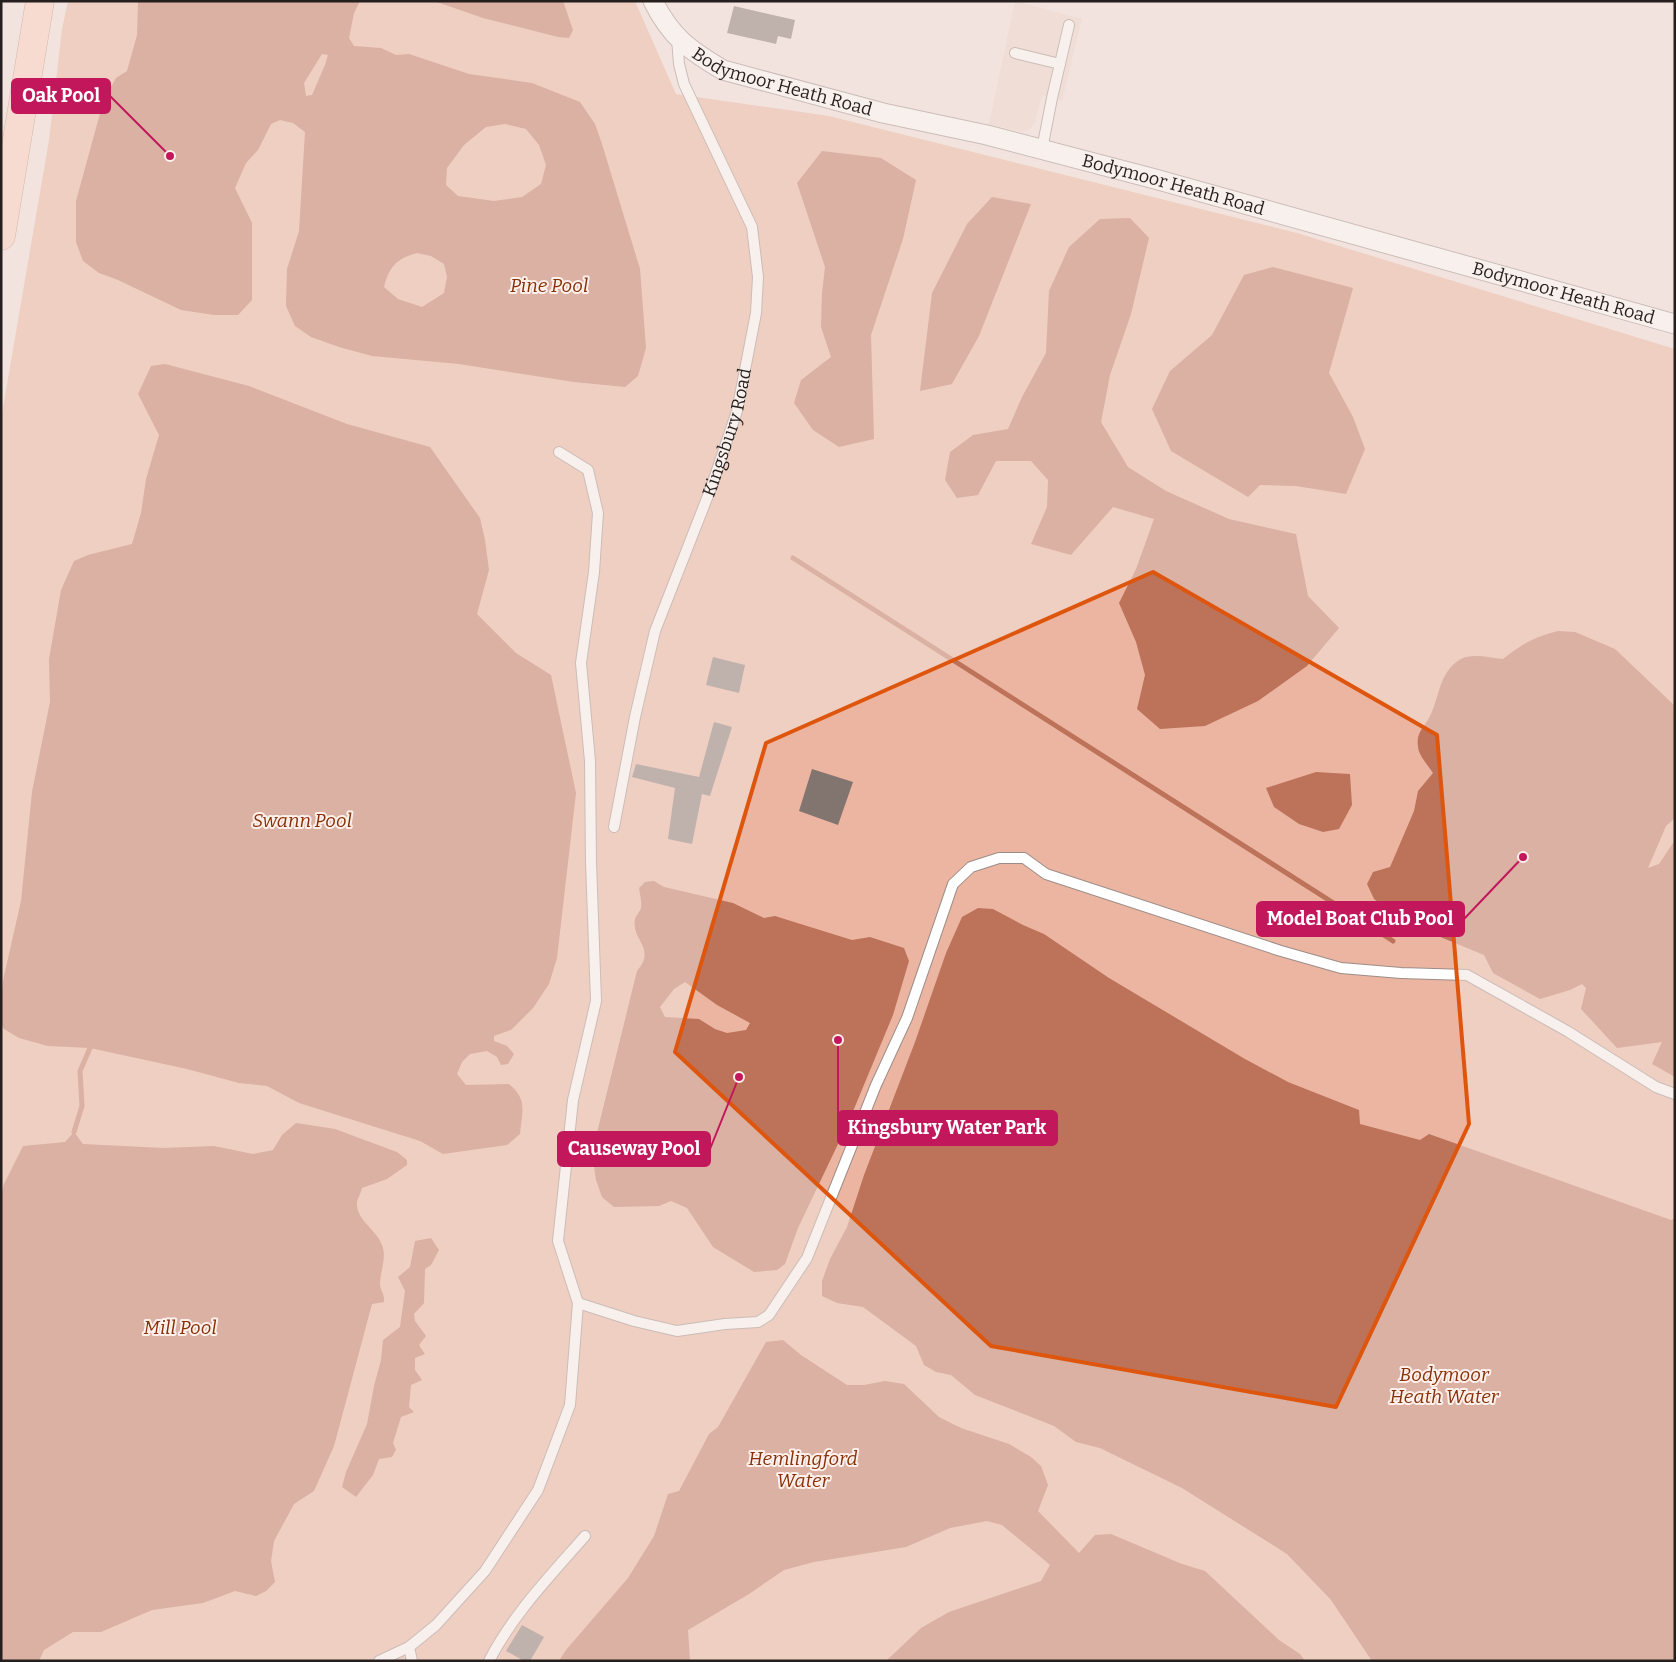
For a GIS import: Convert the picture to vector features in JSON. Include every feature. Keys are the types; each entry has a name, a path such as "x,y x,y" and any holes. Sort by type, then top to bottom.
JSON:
{"main road":[{"path":"1,236 40,1"}],"street":[{"name":"Bodymoor Heath Road","path":"654,1 660,16 677,38 723,70 883,113 987,135 1042,149 1675,324"}],"lane":[{"path":"1042,149 1068,25"},
{"name":"Kingsbury Road","path":"614,827 634,717 655,631 711,488 737,411 756,313 758,277 752,227 684,84 679,64 677,38"},
{"path":"1014,53 1060,64"},
{"path":"379,1661 409,1647 436,1625 485,1571 538,1490 570,1405 578,1303 558,1241 574,1100 596,1002 591,862 590,761 581,663 594,572 598,513 588,470 559,452"},
{"path":"578,1303 634,1321 677,1331 725,1324 758,1322 769,1315 807,1258 876,1085 906,1018 953,884 971,867 999,858 1024,858 1046,874 1281,951 1341,968 1400,973 1467,975 1567,1031 1656,1087 1675,1094"},
{"path":"489,1661 499,1642 540,1588 585,1536"},
{"path":"409,1647 412,1661"}],"highlighted area":[{"path":"1153,572 1437,735 1469,1124 1336,1407 991,1346 675,1052 766,743"}],"shaded area":[{"path":"68,1 635,1 676,94 829,116 1297,233 1675,349 1675,1661 1,1661 1,419 49,140 62,29"},
{"path":"1015,1 1082,19 1062,101 1042,95 1035,123 1030,129 1022,132 989,124"}],"water":[{"name":"Pine Pool","path":"138,1 360,1 354,13 349,38 354,46 381,48 396,55 409,54 469,74 532,83 580,102 595,124 640,269 646,348 638,376 625,387 574,382 459,364 372,356 311,337 295,326 286,306 287,269 299,231 305,132 293,123 280,120 271,124 258,150 246,163 235,188 252,223 252,300 238,315 214,315 181,310 99,273 83,261 76,242 76,201 104,99 116,78 127,71 137,35","holes":["322,54 328,55 325,65 312,95 306,96 304,83","505,124 526,129 539,145 546,165 541,184 522,197 494,201 458,196 446,185 447,168 464,145 486,127","417,253 431,256 444,264 447,277 444,293 422,307 398,299 384,287 388,274 395,264"]},
{"path":"434,1 563,1 573,30 569,38 558,37 483,18"},
{"path":"822,151 881,158 916,180 903,239 871,335 874,439 839,447 813,430 794,403 801,380 831,357 821,327 825,267 797,183"},
{"path":"992,197 1031,204 979,336 952,384 920,391 932,293 967,224"},
{"path":"1130,218 1149,238 1131,314 1110,375 1101,422 1128,467 1166,491 1229,519 1296,534 1308,596 1339,628 1307,666 1258,701 1205,726 1160,729 1137,709 1145,675 1136,642 1119,603 1136,569 1154,519 1113,507 1071,555 1031,544 1047,507 1048,480 1031,461 996,461 978,495 957,498 945,480 950,452 973,435 1008,429 1022,397 1046,353 1049,291 1069,247 1100,219"},
{"path":"1273,267 1353,288 1329,373 1353,417 1365,449 1346,494 1296,486 1260,485 1248,497 1171,451 1152,409 1170,371 1212,335 1244,275"},
{"name":"Swann Pool","path":"165,364 249,386 347,424 430,447 480,518 489,570 477,614 516,653 551,675 576,793 557,958 549,984 533,1008 511,1030 494,1036 494,1041 507,1046 514,1054 508,1064 501,1065 497,1057 487,1051 470,1054 462,1062 457,1074 466,1085 509,1084 519,1095 522,1106 520,1134 507,1145 443,1154 420,1141 299,1103 267,1086 239,1083 187,1069 90,1048 48,1046 19,1038 4,1029 1,1024 1,994 21,901 32,792 50,702 49,659 61,590 74,561 88,555 132,544 141,513 146,479 159,435 138,394 151,366"},
{"path":"1558,631 1575,632 1615,649 1675,706 1675,818 1666,826 1648,868 1659,864 1675,840 1675,1077 1652,1064 1662,1042 1617,1048 1581,1009 1586,988 1582,984 1570,990 1540,999 1493,973 1484,955 1426,931 1387,909 1374,899 1367,884 1373,872 1390,867 1414,811 1418,791 1433,773 1420,753 1418,738 1420,731 1433,710 1440,686 1453,664 1466,657 1476,656 1503,659 1529,642"},
{"path":"1316,772 1350,774 1352,805 1339,829 1323,832 1299,824 1274,807 1266,788"},
{"path":"654,881 664,887 733,903 764,918 775,916 852,940 870,937 904,948 909,961 893,1015 849,1121 798,1228 785,1264 777,1270 754,1272 713,1247 687,1208 671,1201 659,1206 614,1207 602,1197 596,1180 592,1153 637,971 645,956 636,933 635,919 641,906 639,888 645,882","holes":["685,982 717,1005 750,1023 746,1030 727,1033 715,1029 699,1019 665,1017 660,1007 674,989"]},
{"name":"Bodymoor Heath Water","path":"978,908 993,909 1044,934 1109,978 1245,1059 1288,1082 1359,1110 1360,1124 1420,1140 1429,1134 1671,1220 1675,1218 1675,1661 1372,1661 1331,1600 1287,1554 1182,1488 1100,1448 1076,1442 1054,1426 975,1395 951,1375 936,1372 924,1365 916,1346 863,1307 837,1303 822,1296 822,1281 830,1259 847,1227 864,1175 915,1042 946,953 962,917"},
{"name":"Mill Pool","path":"296,1123 335,1129 397,1152 407,1160 407,1165 387,1179 362,1188 357,1203 360,1215 376,1234 382,1245 384,1260 380,1284 384,1302 372,1304 334,1446 314,1491 294,1504 274,1541 271,1561 275,1582 266,1591 256,1596 235,1591 203,1603 152,1610 101,1632 73,1632 44,1650 39,1661 1,1661 1,1195 4,1184 23,1146 65,1142 74,1132 83,1144 163,1148 214,1146 253,1154 273,1150 282,1135"},
{"path":"431,1238 439,1250 431,1265 425,1269 424,1303 414,1314 415,1321 426,1336 419,1345 425,1354 415,1358 415,1370 422,1380 411,1385 409,1407 414,1412 401,1417 393,1443 396,1450 392,1457 379,1459 373,1475 356,1497 342,1487 346,1472 367,1424 381,1360 383,1340 400,1327 405,1291 398,1277 410,1267 415,1241"},
{"name":"Hemlingford Water","path":"783,1340 801,1355 847,1385 864,1385 885,1381 904,1384 939,1417 961,1428 1009,1444 1031,1457 1041,1466 1048,1485 1038,1511 1079,1553 1095,1535 1111,1534 1182,1564 1205,1571 1279,1640 1300,1654 1305,1661 886,1661 921,1628 949,1612 1041,1581 1050,1565 1002,1525 987,1521 950,1528 906,1547 814,1562 784,1570 749,1594 688,1630 690,1661 559,1661 566,1650 628,1578 654,1536 668,1494 679,1491 709,1434 718,1427 766,1342"}],"building":[{"path":"734,6 795,20 791,39 778,36 776,44 727,33"},
{"path":"713,657 745,665 739,693 706,685"},
{"path":"714,722 732,727 710,796 702,794 692,844 668,839 675,788 632,777 636,764 699,777"},
{"path":"812,769 853,782 838,825 799,811"},
{"path":"522,1625 544,1637 530,1661 524,1661 506,1651"}],"waterway":[{"path":"793,558 1393,941"},
{"path":"74,1132 82,1106 80,1071 90,1048"}],"place":[{"name":"Oak Pool","path":"170,156"},
{"name":"Model Boat Club Pool","path":"1523,857"},
{"name":"Kingsbury Water Park","path":"838,1040"},
{"name":"Causeway Pool","path":"739,1077"}]}
